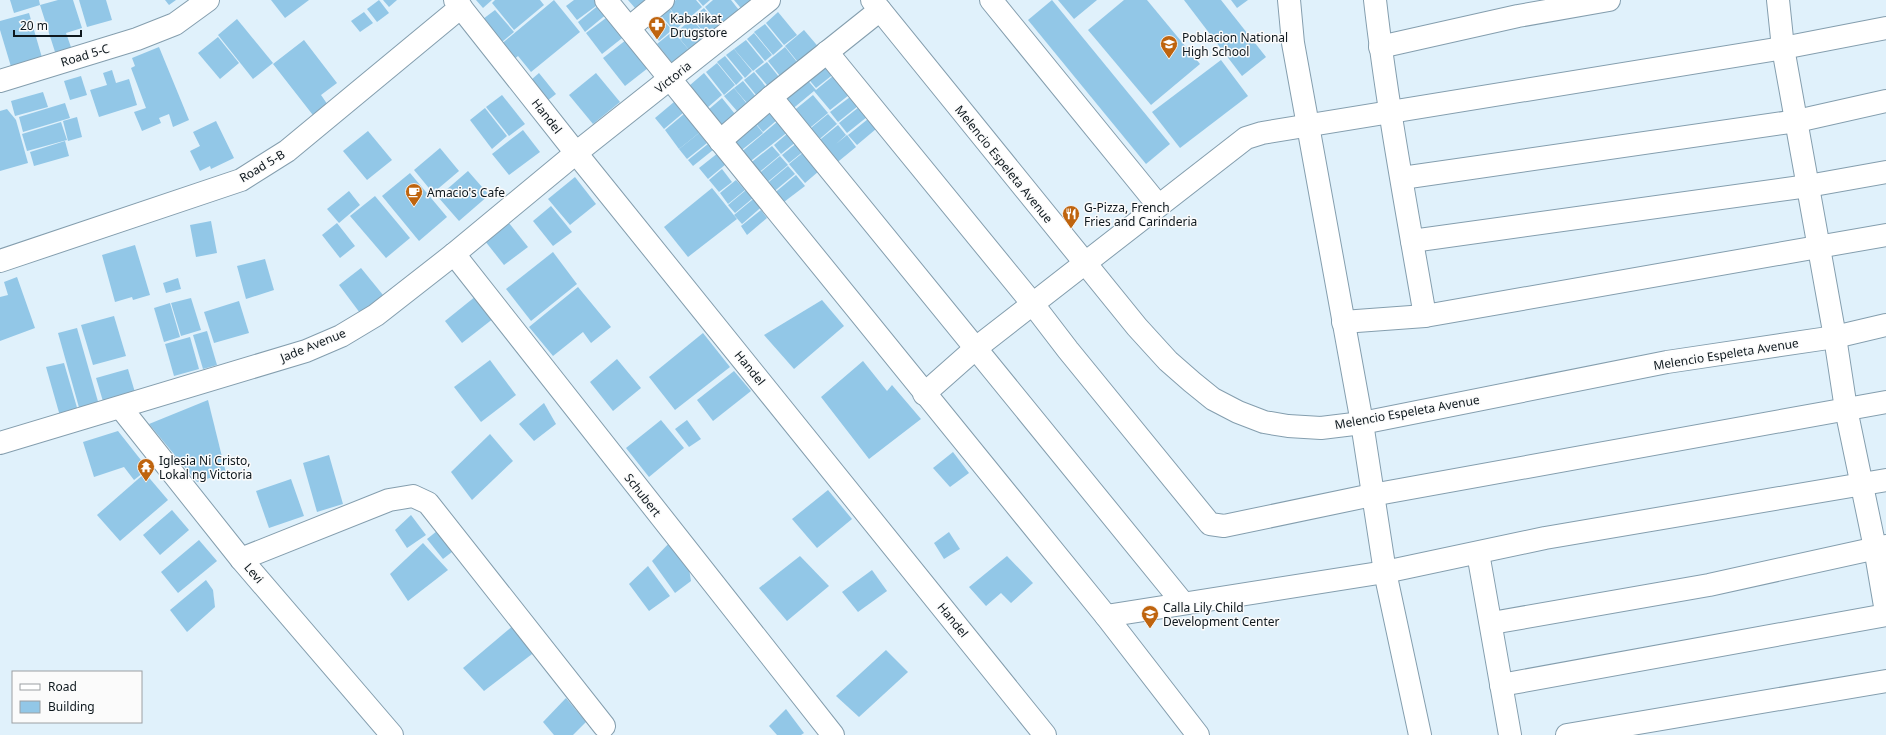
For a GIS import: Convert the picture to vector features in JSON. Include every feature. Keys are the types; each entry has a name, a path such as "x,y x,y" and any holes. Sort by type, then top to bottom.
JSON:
{"street":[{"name":"Road 5-C","path":"0,80 137,39 175,24 208,0"},
{"path":"606,0 924,394 1106,616 1198,735"},
{"path":"629,28 663,0"},
{"name":"Victoria","path":"576,153 769,0"},
{"path":"1289,0 1292,43 1309,126 1362,423 1385,572 1420,735"},
{"path":"1375,0 1389,111 1402,178 1425,316"},
{"path":"1380,47 1518,8 1609,0"},
{"path":"1501,685 1886,613 1880,547 1860,484 1846,409 1820,247 1783,48 1778,0"},
{"name":"Handel","path":"458,3 576,153 1045,735"},
{"name":"Road 5-B","path":"0,261 241,180 287,151 458,3"},
{"path":"999,3 1158,205"},
{"path":"720,141 771,96 827,52 876,5"},
{"name":"Melencio Espeleta Avenue","path":"876,5 1084,263 1168,361 1213,399 1238,412 1264,422 1288,426 1321,428 1362,423 1667,362 1835,337 1886,325"},
{"path":"924,394 976,348 1032,303 1246,138 1262,133 1389,111 1783,48 1886,28"},
{"path":"827,52 1210,524 1224,526 1372,495 1886,402"},
{"path":"771,96 1183,603"},
{"path":"1402,178 1796,121 1886,101"},
{"name":"Jade Avenue","path":"0,443 121,408 306,351 341,336 376,315 454,254 576,153"},
{"path":"1412,241 1808,186 1886,172"},
{"path":"1343,322 1425,316 1886,235"},
{"name":"Schubert","path":"454,254 833,735"},
{"name":"Levi","path":"121,408 241,559 392,735"},
{"path":"1106,616 1385,572 1611,526 1886,480"},
{"path":"241,559 389,500 412,496 428,503 604,726"},
{"path":"1492,623 1710,585 1880,547"},
{"path":"1478,553 1492,623 1510,735"},
{"path":"1567,735 1886,681"}],"building":[{"path":"10,0 39,0 40,5 14,13"},
{"path":"58,0 73,0 82,28 66,33 72,50 56,55 40,5"},
{"path":"79,0 106,0 112,20 87,27"},
{"path":"165,0 176,0 169,5"},
{"path":"271,0 309,0 285,18"},
{"path":"379,0 389,13 377,22 367,9"},
{"path":"383,0 397,0 389,7"},
{"path":"476,0 492,0 483,8"},
{"path":"495,0 540,0 544,5 514,30 492,3"},
{"path":"554,0 580,32 531,72 518,56 512,61 499,46"},
{"path":"574,0 597,0 600,3 577,20 566,6"},
{"path":"628,0 644,0 651,8 642,16"},
{"path":"676,0 696,0 702,7 682,24 668,6"},
{"path":"698,0 710,0 703,6"},
{"path":"713,0 731,0 742,14 724,30 705,7"},
{"path":"734,0 750,0 754,5 745,13"},
{"path":"1052,0 1170,144 1146,164 1028,20"},
{"path":"1058,0 1097,0 1074,19"},
{"path":"1124,0 1147,0 1200,64 1151,105 1088,30"},
{"path":"1184,0 1221,0 1266,57 1242,76"},
{"path":"1231,0 1248,0 1237,8"},
{"path":"600,4 608,13 585,32 578,22"},
{"path":"668,7 682,24 674,31 659,13"},
{"path":"704,8 723,31 711,41 692,18"},
{"path":"495,10 514,32 502,42 483,19"},
{"path":"364,12 373,23 360,32 351,21"},
{"path":"778,12 797,35 784,45 766,23"},
{"path":"29,13 43,61 12,70 0,30 0,21"},
{"path":"658,14 672,30 659,41 645,25"},
{"path":"610,15 626,35 602,54 586,33"},
{"path":"237,19 273,63 253,79 218,35"},
{"path":"692,19 711,42 694,56 675,33"},
{"path":"765,24 783,46 773,55 754,32"},
{"path":"804,30 821,50 801,66 785,46"},
{"path":"673,31 694,56 678,70 657,44"},
{"path":"754,33 772,55 765,61 747,39"},
{"path":"218,37 239,63 220,79 198,53"},
{"path":"304,40 337,83 321,95 330,108 316,119 273,64"},
{"path":"626,40 648,68 625,86 603,58"},
{"path":"746,40 764,62 753,71 734,49"},
{"path":"159,47 189,120 173,127 169,114 159,118 161,123 142,131 134,112 146,108 131,68 135,66 132,58"},
{"path":"785,47 801,67 784,81 768,61"},
{"path":"734,49 752,71 745,78 726,55"},
{"path":"725,56 743,78 736,85 717,62"},
{"path":"825,60 835,73 816,88 806,76"},
{"path":"1221,60 1248,96 1180,148 1152,112"},
{"path":"767,62 783,82 772,91 755,71"},
{"path":"717,63 735,85 724,95 706,72"},
{"path":"112,70 116,83 129,79 137,105 99,117 90,90 107,85 103,73"},
{"path":"754,72 771,93 761,101 744,80"},
{"path":"539,73 556,94 547,101 531,80"},
{"path":"596,73 620,102 593,124 569,95"},
{"path":"704,73 722,95 707,108 689,86"},
{"path":"81,76 87,95 70,100 64,81"},
{"path":"833,76 849,95 830,110 814,91 790,111 779,98 805,77 816,90"},
{"path":"743,81 761,103 753,110 734,88"},
{"path":"734,88 752,110 743,118 724,96"},
{"path":"43,92 48,107 15,116 11,101"},
{"path":"502,95 525,124 509,136 486,107"},
{"path":"813,95 828,113 806,131 791,113"},
{"path":"850,97 858,106 838,122 830,112"},
{"path":"722,98 739,119 725,131 708,110"},
{"path":"674,102 683,113 664,129 655,118"},
{"path":"775,102 784,114 763,132 753,120"},
{"path":"65,103 70,118 23,132 19,117"},
{"path":"859,107 867,117 847,133 839,123"},
{"path":"485,108 507,136 492,149 470,120"},
{"path":"7,109 16,120 28,163 0,171 0,111"},
{"path":"684,114 699,133 679,149 665,130"},
{"path":"828,114 837,124 815,143 806,132"},
{"path":"785,115 794,127 747,164 739,154"},
{"path":"77,117 82,137 68,141 63,121"},
{"path":"751,118 763,133 738,153 726,138"},
{"path":"868,119 876,129 857,145 848,135"},
{"path":"216,121 234,158 211,169 210,166 200,171 190,151 200,146 193,132"},
{"path":"61,122 67,140 27,151 22,134"},
{"path":"838,125 846,135 836,144 847,135 856,147 834,165 816,143"},
{"path":"795,127 802,137 781,154 774,145"},
{"path":"523,130 540,152 509,175 492,154"},
{"path":"368,131 392,160 367,180 343,151"},
{"path":"699,133 707,143 687,159 679,149"},
{"path":"803,138 810,146 789,163 782,155"},
{"path":"65,141 69,156 34,166 30,152"},
{"path":"708,144 713,150 693,166 688,160"},
{"path":"772,146 780,155 756,175 748,165"},
{"path":"811,146 818,156 808,164 819,156 826,165 805,183 789,164"},
{"path":"440,148 459,171 433,193 414,170"},
{"path":"723,149 732,159 708,179 699,168"},
{"path":"780,156 788,165 764,185 756,176"},
{"path":"788,166 795,174 771,194 764,186"},
{"path":"722,169 732,182 719,192 709,180"},
{"path":"468,171 489,195 459,221 438,197"},
{"name":"Amacio's Cafe","path":"410,173 447,217 419,241 382,196"},
{"path":"796,175 805,186 780,205 772,195"},
{"path":"575,177 596,204 570,225 548,199"},
{"path":"736,180 745,190 728,204 720,193"},
{"path":"712,188 737,219 688,257 664,227"},
{"path":"746,190 753,198 735,213 728,205"},
{"path":"349,191 360,205 339,223 327,209"},
{"path":"758,195 765,204 742,224 734,215"},
{"path":"375,196 410,238 386,258 350,216"},
{"path":"551,206 572,232 553,246 533,221"},
{"path":"761,210 767,218 747,235 741,226"},
{"path":"211,221 217,253 196,257 190,225"},
{"path":"337,223 355,246 340,258 322,235"},
{"path":"509,223 528,247 504,265 485,241"},
{"path":"135,245 150,295 133,300 132,297 115,302 102,255"},
{"path":"553,252 577,284 531,321 506,289"},
{"path":"265,259 274,290 246,299 237,266"},
{"path":"361,268 383,295 360,313 339,285"},
{"path":"17,277 35,328 0,341 0,297 8,295 4,282"},
{"path":"178,278 181,289 166,293 163,283"},
{"path":"578,287 611,327 591,343 583,332 553,356 529,327"},
{"path":"476,296 494,318 462,343 445,321"},
{"path":"191,298 201,330 181,336 171,303"},
{"path":"822,300 844,326 794,369 764,335"},
{"path":"239,301 249,333 214,343 204,312"},
{"path":"170,303 180,337 164,342 154,308"},
{"path":"114,316 126,356 93,365 81,325"},
{"path":"77,328 99,405 80,411 58,333"},
{"path":"207,331 217,365 203,369 193,335"},
{"path":"703,333 730,367 675,410 649,377"},
{"path":"190,337 199,369 174,376 165,344"},
{"path":"617,359 641,388 613,411 590,382"},
{"path":"490,360 516,395 481,422 454,387"},
{"path":"863,361 887,391 892,385 921,419 869,459 821,397"},
{"path":"64,363 78,411 60,416 46,367"},
{"path":"128,369 137,399 105,408 96,378"},
{"path":"734,371 751,391 713,421 697,400"},
{"path":"208,400 226,473 197,482 149,424"},
{"path":"544,403 556,424 534,441 519,424"},
{"path":"661,420 684,448 649,477 626,448"},
{"path":"687,420 701,439 689,447 675,429"},
{"path":"118,431 148,469 134,480 124,467 94,477 83,442"},
{"path":"490,434 513,461 472,500 451,472"},
{"path":"953,452 969,473 950,487 933,468"},
{"path":"329,455 343,504 317,512 303,463"},
{"path":"145,473 168,500 120,541 97,515"},
{"path":"291,479 304,516 269,528 256,491"},
{"path":"828,490 852,519 817,548 792,519"},
{"path":"172,510 189,530 160,555 143,535"},
{"path":"411,515 426,535 407,548 395,530"},
{"path":"442,527 457,548 443,559 427,539"},
{"path":"949,532 960,549 944,559 934,543"},
{"path":"199,540 217,561 178,593 161,572"},
{"path":"672,540 687,556 691,581 675,593 652,561"},
{"path":"423,543 448,570 408,601 390,574"},
{"path":"800,556 829,586 787,621 759,588"},
{"path":"1007,556 1033,583 1011,603 1001,593 986,606 969,587"},
{"path":"648,566 670,596 649,611 629,584"},
{"path":"872,570 887,591 858,612 842,592"},
{"path":"206,580 213,590 215,607 187,632 170,610"},
{"path":"515,624 536,651 484,691 463,668"},
{"path":"886,650 908,672 859,717 836,696"},
{"path":"566,698 586,722 573,735 554,735 543,722"},
{"path":"786,709 804,733 801,735 777,735 769,726"}],"place":[{"name":"Kabalikat Drugstore","path":"657,40"},
{"name":"Poblacion National High School","path":"1169,59"},
{"name":"Amacio's Cafe","path":"414,207"},
{"name":"G-Pizza, French Fries and Carinderia","path":"1071,229"},
{"name":"Iglesia Ni Cristo, Lokal ng Victoria","path":"146,482"},
{"name":"Calla Lily Child Development Center","path":"1150,629"}]}
